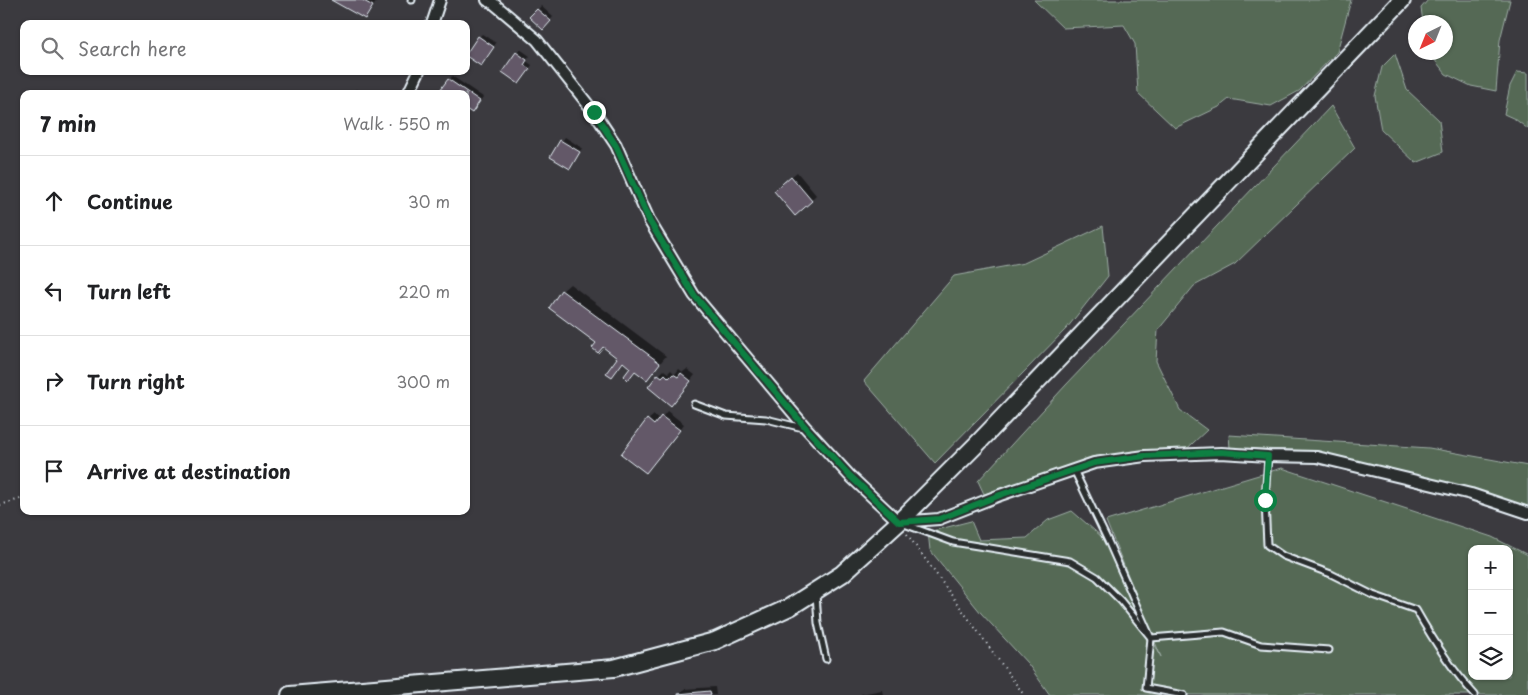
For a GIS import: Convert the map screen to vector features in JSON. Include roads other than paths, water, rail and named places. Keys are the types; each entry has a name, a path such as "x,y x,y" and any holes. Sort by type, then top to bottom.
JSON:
{"main road":[{"path":"290,695 614,668 715,641 790,607 842,574 899,522 985,436 1402,0"}],"street":[{"path":"433,20 440,0"},
{"path":"487,0 537,40 594,112 616,146 650,222 694,295 806,428 849,475 899,522 939,519 1000,495 1094,463 1145,456 1221,452 1268,456 1317,457 1471,494 1528,513"},
{"path":"410,90 417,75"}],"lane":[{"path":"694,404 726,416 766,419 806,428"},
{"path":"1268,456 1265,500 1267,545 1283,556 1331,574 1373,595 1416,610 1461,680 1475,695"},
{"path":"1074,470 1152,638 1146,688 1184,695"},
{"path":"899,522 953,542 1070,561 1097,577 1121,601 1152,638"},
{"path":"815,591 818,624 826,659"},
{"path":"1152,638 1224,632 1261,645 1329,650"}]}
